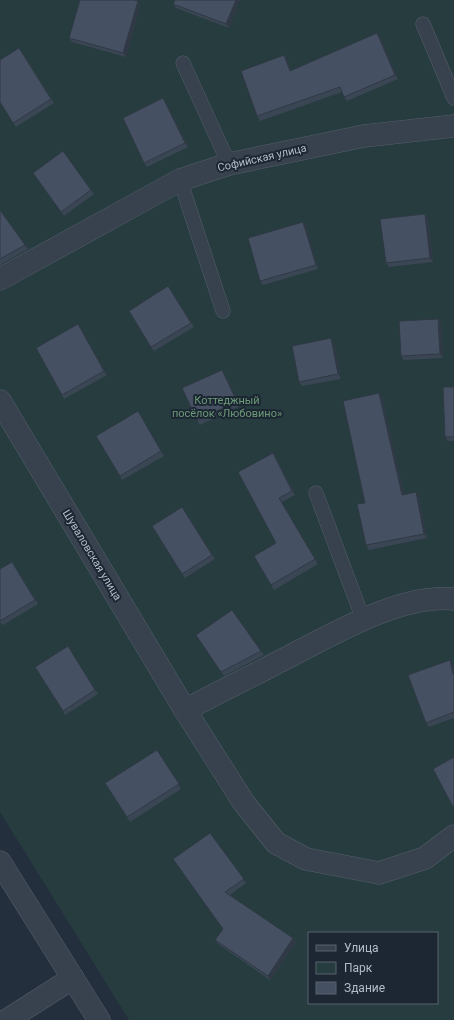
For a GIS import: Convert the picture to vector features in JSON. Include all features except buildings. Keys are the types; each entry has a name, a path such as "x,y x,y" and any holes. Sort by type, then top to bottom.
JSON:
{"street":[{"name":"Софийская улица","path":"0,279 180,180 229,164 364,136 454,126"},
{"name":"Шуваловская улица","path":"0,401 185,710 244,803 276,843 306,859 379,872 424,858 454,836"},
{"path":"185,710 363,619 405,604 442,598 454,599"},
{"path":"0,862 99,1020"},
{"path":"7,1020 73,978"}],"lane":[{"path":"423,24 454,98"},
{"path":"183,63 229,164"},
{"path":"180,180 223,311"},
{"path":"316,493 363,619"}],"green space":[{"name":"Коттеджный посёлок «Любовино»","path":"0,0 454,0 454,1020 129,1020 0,812"}]}
